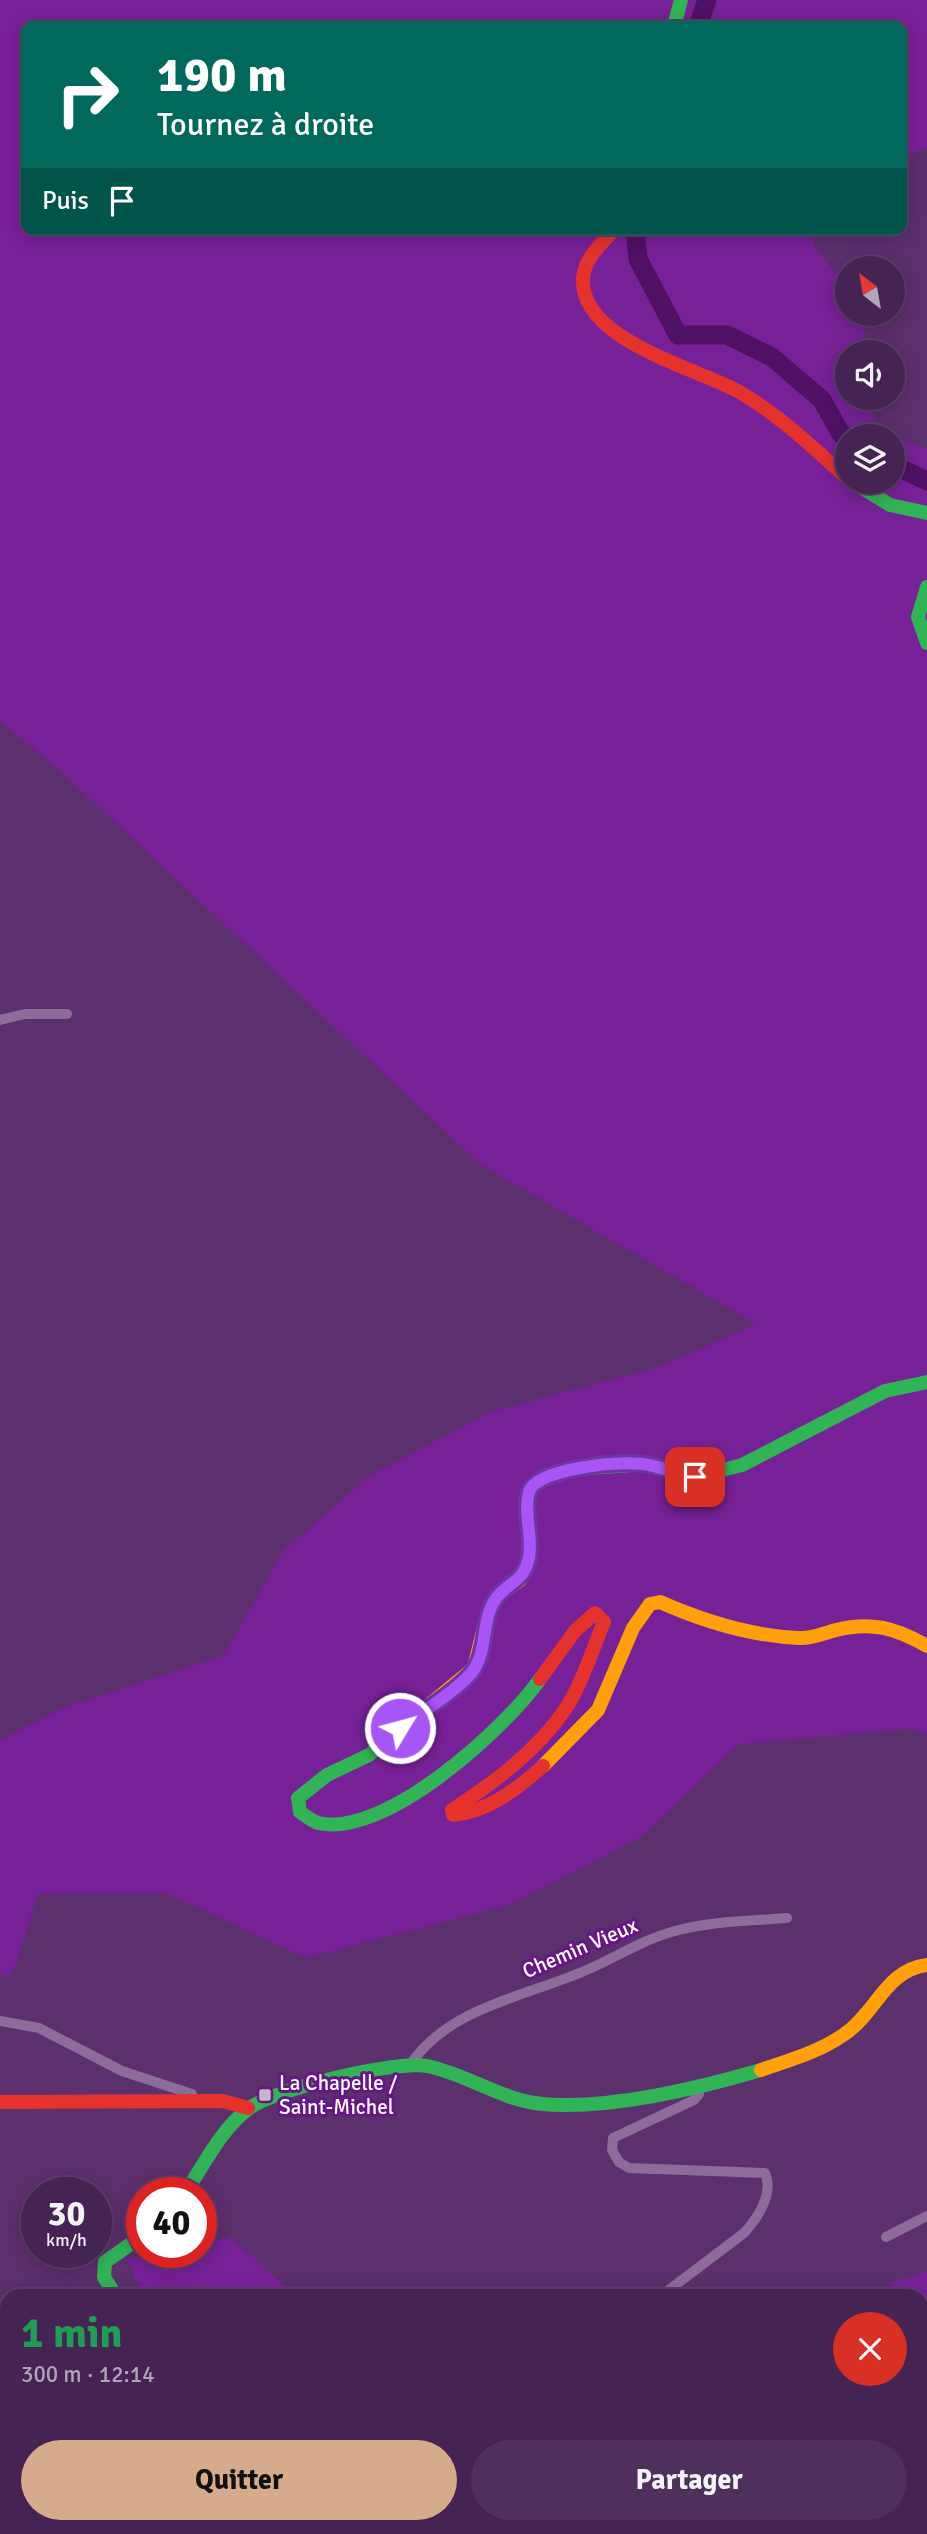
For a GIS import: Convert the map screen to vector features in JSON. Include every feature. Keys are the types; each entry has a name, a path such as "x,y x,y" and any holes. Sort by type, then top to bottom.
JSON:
{"street":[{"path":"675,21 681,0"},
{"path":"610,235 587,263 584,277 590,306 605,324 625,340 741,393 791,427 835,467"},
{"path":"872,494 890,505 927,513"},
{"path":"927,587 918,617 927,643"},
{"path":"0,1020 25,1014 66,1014"},
{"path":"927,1382 886,1391 742,1465 717,1473 679,1475 646,1464 575,1469 544,1476 529,1493 529,1556 520,1580 498,1596 487,1615 474,1668 369,1755 327,1775 298,1798 300,1812 319,1823 356,1821 393,1808 479,1745 527,1696 581,1623 596,1613 604,1622 602,1629 565,1710 523,1756 492,1783 458,1803 452,1810 453,1815 463,1817 487,1806 548,1764 598,1710 643,1610 650,1604 660,1602 682,1613 802,1638 857,1623 880,1624 900,1630 927,1646"},
{"name":"Chemin Vieux","path":"410,2065 416,2055 468,2015 583,1972 643,1941 677,1930 723,1922 787,1918"},
{"path":"198,2177 248,2108 263,2100 328,2082 410,2065 441,2069 500,2094 546,2104 620,2098 700,2086 787,2059 842,2037 866,2017 900,1969 927,1965"},
{"path":"0,2021 39,2028 122,2071 192,2094 194,2101"},
{"path":"670,2289 744,2234 754,2222 766,2196 769,2182 765,2173 640,2171 619,2162 612,2150 613,2137 694,2100 699,2094 700,2086"},
{"path":"0,2102 194,2101 238,2103 248,2108"},
{"path":"886,2237 927,2216"},
{"path":"112,2289 104,2277 105,2262 126,2247"}],"shaded area":[{"path":"0,0 927,0 927,148 907,155 907,21 21,21 21,235 811,235 815,248 835,273 835,326 863,326 866,335 862,340 835,340 835,410 871,410 876,424 835,424 835,494 905,494 905,440 927,449 927,1734 909,1729 739,1744 641,1837 509,1905 306,1958 168,1894 38,1894 12,1975 0,1975 0,1740 62,1708 223,1656 283,1551 370,1475 493,1411 659,1367 756,1324 481,1165 57,768 0,721"},
{"path":"231,2237 287,2289 139,2289 131,2268 217,2268 217,2240"},
{"path":"927,2272 927,2289 887,2289 892,2282"}],"waterway":[{"path":"700,21 707,0"},
{"path":"636,235 638,259 678,335 727,335 772,357 822,400 835,424"},
{"path":"905,470 927,481"}],"traffic: fast":[{"path":"675,21 681,0"},
{"path":"872,494 890,505 927,513"},
{"path":"927,587 918,617 927,643"},
{"path":"529,1506 529,1493 544,1476 575,1469 646,1464 695,1477 742,1465 885,1391 927,1382"},
{"path":"388,1739 369,1755 327,1775 298,1798 300,1812 318,1823 345,1823 376,1814 408,1798 472,1751 500,1725 540,1679"},
{"path":"195,2177 229,2127 248,2109 262,2101 308,2085 390,2067 427,2066 512,2098 542,2104 568,2105 653,2096 761,2070"},
{"path":"112,2289 104,2277 105,2262 126,2247"}],"traffic: slow":[{"path":"388,1739 474,1668 487,1615 498,1596 520,1580 529,1556 529,1506"},
{"path":"543,1766 598,1710 633,1628 650,1604 660,1602 711,1621 782,1637 813,1637 849,1627 872,1626 894,1631 927,1646"},
{"path":"761,2070 837,2039 857,2024 901,1975 913,1968 927,1965"}],"traffic: jam":[{"path":"609,235 592,254 584,272 585,295 597,316 617,333 643,349 743,394 771,413 835,467"},
{"path":"540,1679 575,1631 595,1613 604,1622 581,1679 564,1711 527,1753 498,1778 452,1810 453,1815 490,1804 512,1791 543,1766"},
{"path":"0,2102 223,2101 248,2108"}],"place":[{"name":"La Chapelle / Saint-Michel","path":"265,2095"}],"route":[{"path":"400,1728 444,1696 474,1668 487,1615 498,1596 520,1580 529,1556 529,1493 534,1483 544,1476 575,1469 646,1464 679,1475 695,1477"}]}
